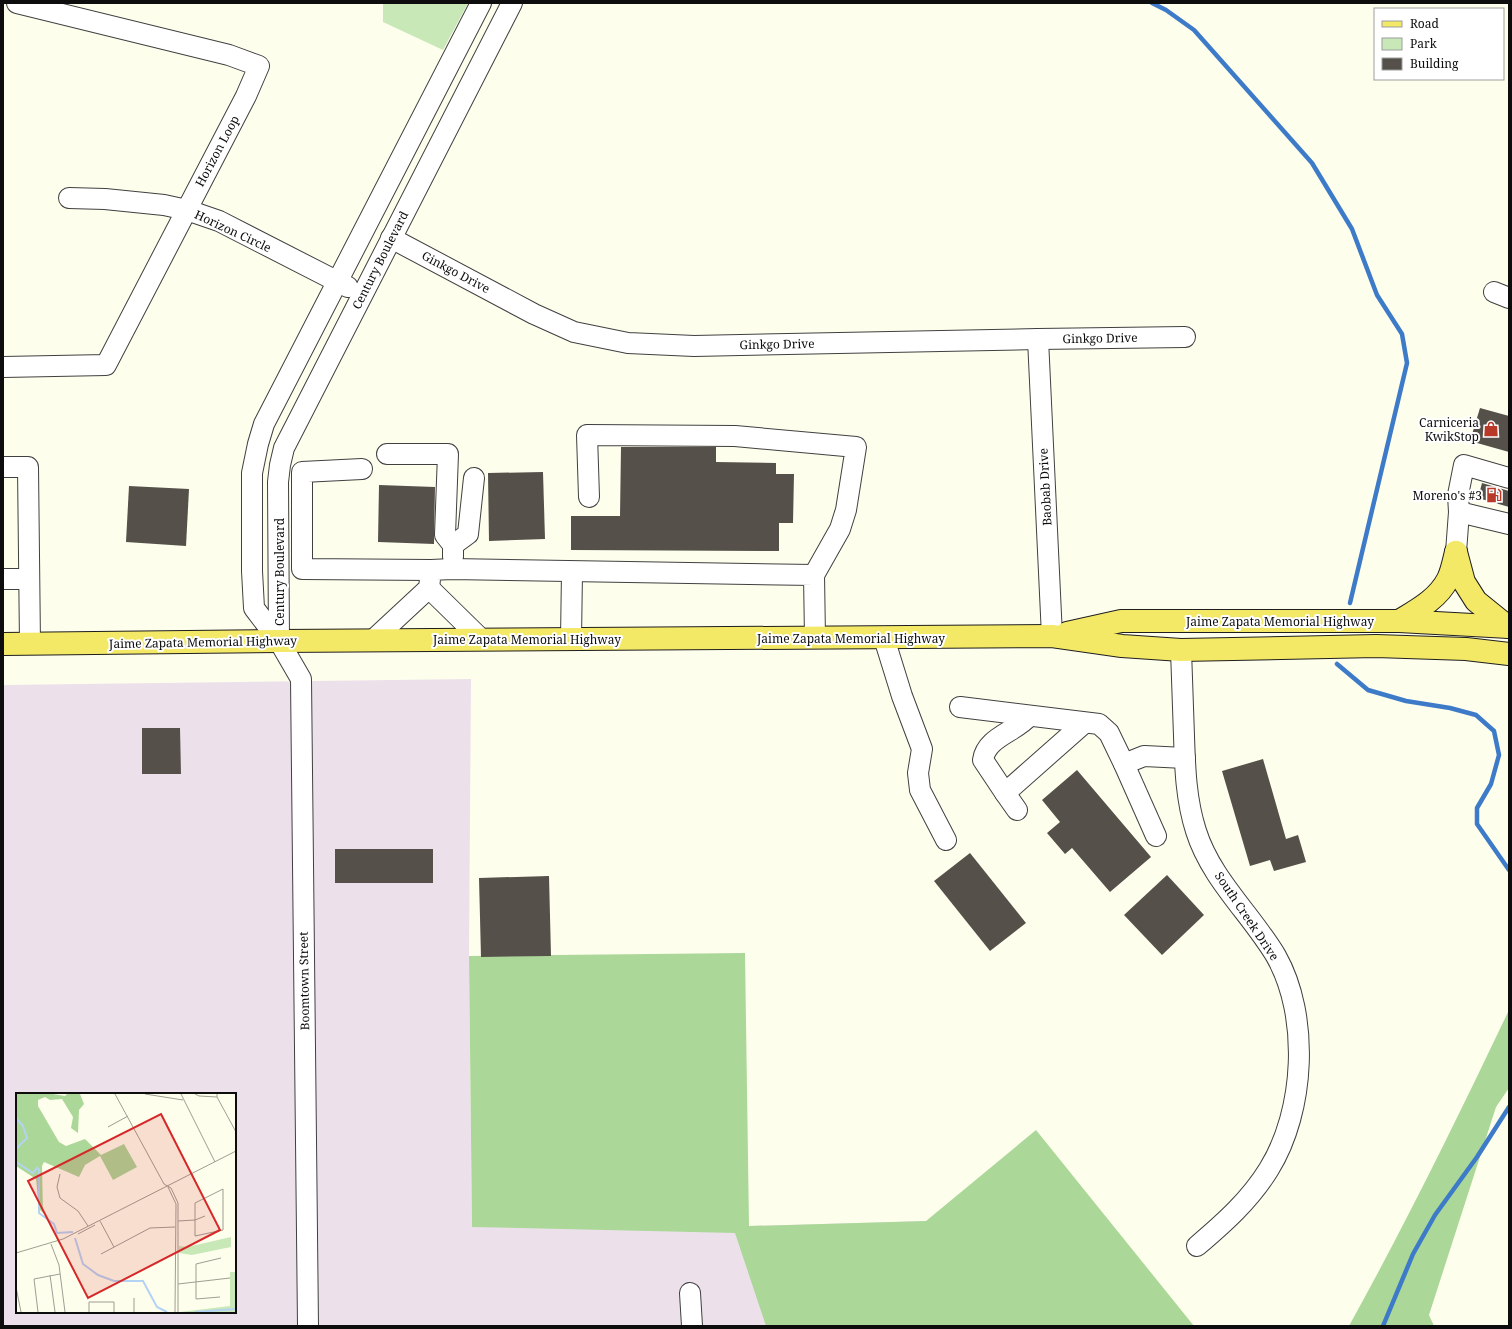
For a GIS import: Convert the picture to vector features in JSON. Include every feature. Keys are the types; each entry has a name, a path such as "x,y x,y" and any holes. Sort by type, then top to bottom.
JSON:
{"main road":[{"path":"1399,621 1427,604 1440,591 1449,578 1456,552"},
{"path":"1456,552 1464,582 1476,601 1509,627"},
{"name":"Jaime Zapata Memorial Highway","path":"1052,636 1121,621 1399,621 1509,627"},
{"path":"1181,650 1188,641 1206,633 1287,629 1309,621"},
{"name":"Jaime Zapata Memorial Highway","path":"3,644 1052,636 1122,646 1181,650 1376,646 1466,649 1509,654"}],"street":[{"name":"Horizon Loop","path":"3,367 106,365 246,96 259,66 229,54 17,3"},
{"name":"Century Boulevard","path":"279,641 254,608 252,571 252,473 264,424 481,3"},
{"name":"Century Boulevard","path":"279,641 278,482 279,471 286,443 512,3"},
{"name":"Horizon Circle","path":"69,198 105,199 164,205 187,210 219,221 363,294"},
{"name":"Ginkgo Drive","path":"391,238 534,314 574,332 628,344 694,346 1185,337"},
{"name":"Baobab Drive","path":"1038,339 1052,636"},
{"path":"589,498 587,435 734,436 856,447 846,510 840,529 814,575 815,638"},
{"path":"387,454 448,454 445,535 454,545 452,569"},
{"path":"1456,552 1459,512 1458,495 1464,465 1509,478"},
{"path":"3,467 28,467 30,644"},
{"path":"279,471 302,472 362,469"},
{"path":"302,472 302,569 430,579 482,640"},
{"path":"454,545 468,534 474,478"},
{"path":"1459,512 1509,524"},
{"path":"373,640 430,579 452,569 814,575"},
{"path":"571,639 572,572"},
{"path":"3,579 29,579"},
{"path":"884,638 902,696 922,749 918,773 920,790 946,840"},
{"name":"Boomtown Street","path":"279,641 301,679 308,1326"},
{"name":"South Creek Drive","path":"1181,650 1188,801 1196,832 1207,857 1230,893 1264,936 1277,958 1285,975 1299,1032 1299,1060 1294,1099 1290,1121 1282,1145 1270,1168 1253,1192 1224,1223 1197,1246"},
{"path":"960,706 1099,724 1109,733 1156,836"},
{"path":"1017,810 983,760 988,746 1030,716"},
{"path":"1005,793 1083,723"},
{"path":"1124,764 1144,756 1185,758"},
{"path":"690,1293 692,1326"}],"shaded area":[{"path":"471,679 469,956 472,1227 749,1226 926,1221 893,1326 3,1326 3,685"}],"green space":[{"path":"383,3 468,3 443,50 383,22"},
{"path":"745,953 749,1226 926,1221 1036,1130 1194,1326 766,1326 735,1233 472,1227 469,956"},
{"path":"1509,1010 1509,1088 1496,1107 1429,1315 1434,1326 1349,1326 1431,1170"}],"building":[{"name":"Carniceria KwikStop","path":"1480,408 1509,416 1509,452 1470,441"},
{"path":"621,447 716,447 716,462 776,463 776,474 794,474 793,523 779,523 779,551 571,550 571,516 620,516"},
{"path":"543,472 545,539 489,541 488,473"},
{"name":"Moreno's #3","path":"1482,483 1509,491 1509,507 1478,498"},
{"path":"379,485 435,487 434,544 378,542"},
{"path":"129,486 189,489 186,546 126,542"},
{"path":"142,728 180,728 181,774 142,774"},
{"path":"1263,759 1286,839 1298,835 1306,862 1274,871 1270,860 1250,866 1222,771"},
{"path":"1077,770 1151,857 1110,892 1072,848 1065,854 1047,833 1060,822 1042,800"},
{"path":"335,849 433,849 433,883 335,883"},
{"path":"970,853 1026,923 990,951 934,881"},
{"path":"1167,875 1204,915 1162,955 1124,915"},
{"path":"549,876 551,956 481,957 479,878"}],"waterway":[{"path":"1152,3 1166,10 1194,30 1312,163 1352,229 1377,295 1402,334 1407,363 1350,603"},
{"path":"1337,664 1368,690 1406,701 1450,708 1476,715 1494,731 1499,755 1491,784 1477,808 1477,824 1509,870"},
{"path":"1383,1326 1413,1254 1435,1215 1477,1157 1509,1107"}],"place":[{"name":"Carniceria KwikStop","path":"1491,429"},
{"name":"Moreno's #3","path":"1494,495"}]}
